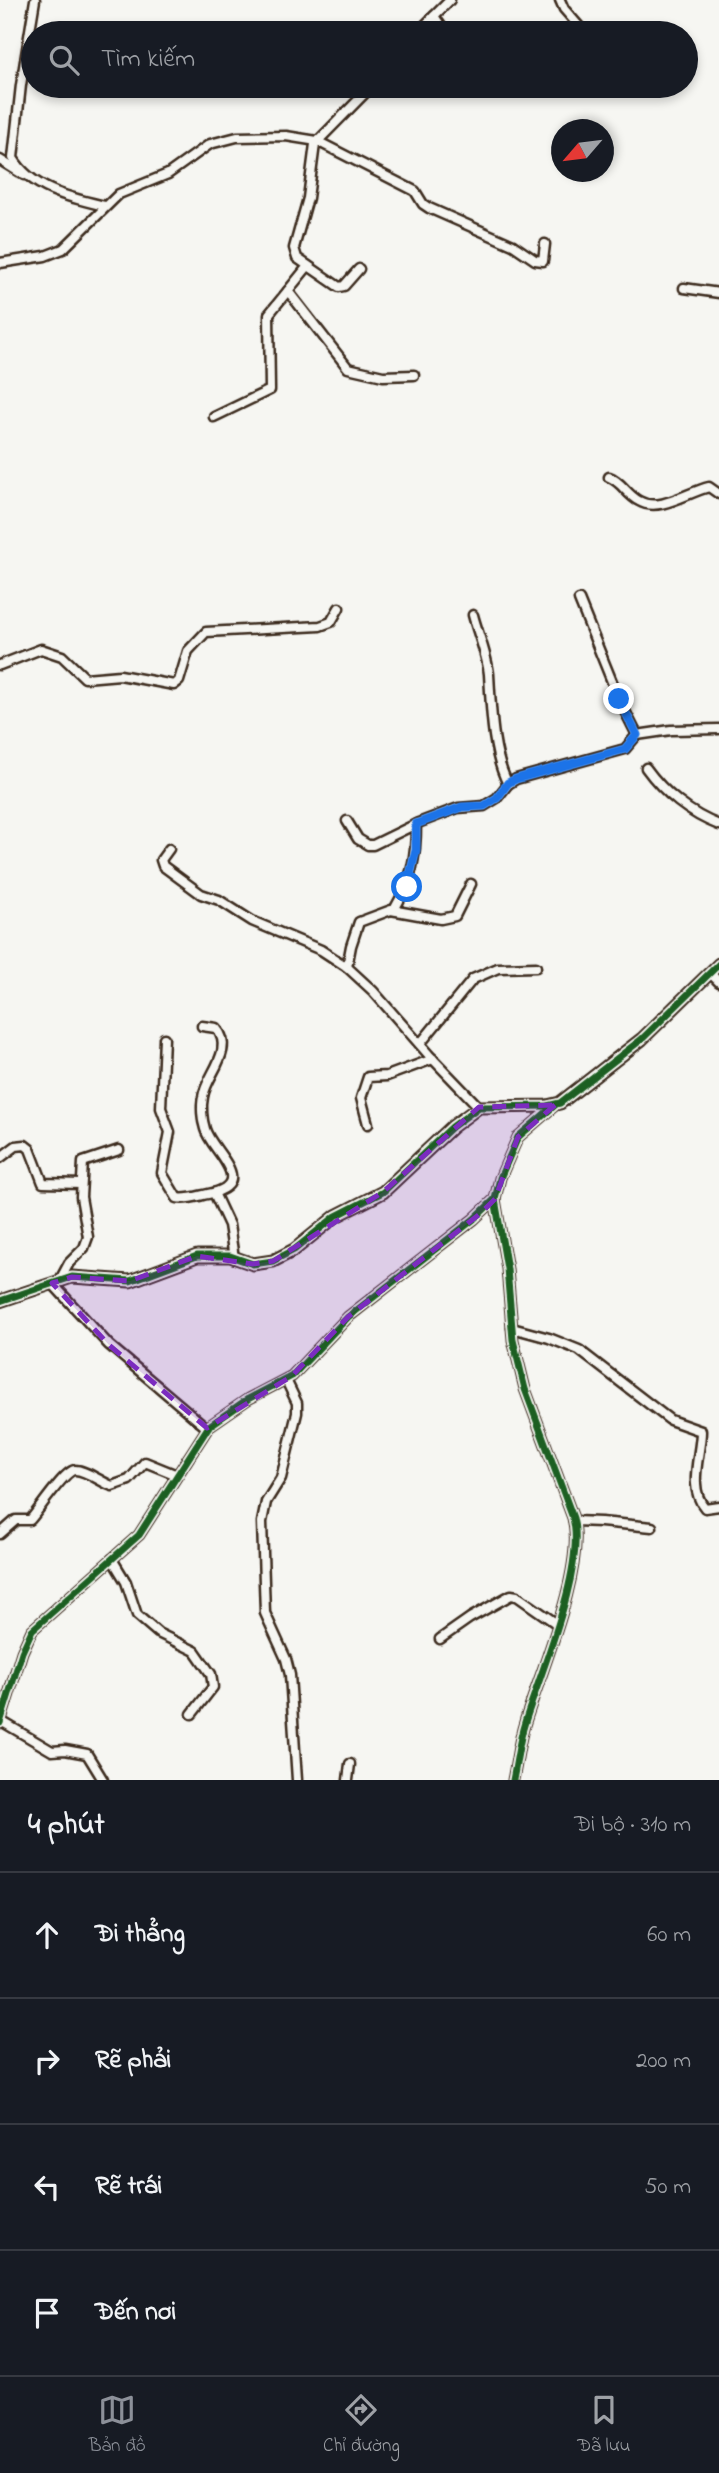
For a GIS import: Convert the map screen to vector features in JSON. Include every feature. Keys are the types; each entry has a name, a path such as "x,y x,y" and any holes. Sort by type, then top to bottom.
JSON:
{"street":[{"path":"32,21 35,0"},
{"path":"429,21 450,0"},
{"path":"560,0 574,21"},
{"path":"434,16 438,21"},
{"path":"21,98 13,154 15,162 26,176"},
{"path":"359,269 341,288 298,258 294,248 308,198 317,141 360,98"},
{"path":"0,263 45,256 63,249 105,206 124,191 168,174 199,151 222,140 265,135 317,141 415,191 429,208 513,245 541,262 544,259 545,244"},
{"path":"0,160 61,194 105,206"},
{"path":"214,417 270,390 269,314 308,266"},
{"path":"684,288 719,293"},
{"path":"288,291 348,368 383,376 414,375"},
{"path":"609,477 618,481 629,495 646,505 658,504 709,487 719,494"},
{"path":"579,600 619,699 637,735"},
{"path":"0,666 41,649 62,656 85,678 125,675 174,685 179,681 188,651 206,632 272,631 320,626 331,622 339,608"},
{"path":"473,615 488,670 488,691 502,772 508,783"},
{"path":"347,821 358,839 368,845 377,844 416,824 462,807 484,806 500,795 508,783 516,779 620,750 628,746 637,735 671,730 719,729"},
{"path":"646,768 658,785 669,794 703,818 719,825"},
{"path":"394,909 412,875 416,824"},
{"path":"169,849 162,860 163,866 201,894 219,900 252,921 321,950 347,967 373,991 479,1107"},
{"path":"347,967 359,922 382,911 394,909 441,919 455,916 471,884"},
{"path":"513,1780 524,1725 568,1589 575,1559 574,1521 524,1390 512,1328 507,1269 495,1199 500,1178 518,1137 555,1105 577,1091 642,1039 719,964"},
{"path":"420,1044 473,979 498,968 536,967"},
{"path":"711,974 719,982"},
{"path":"164,1038 161,1108 170,1132 162,1173 177,1198 214,1193 224,1189 229,1183 231,1173 223,1155 205,1130 202,1103 207,1083 219,1064 222,1039 216,1028 202,1026"},
{"path":"368,1125 361,1098 368,1077 387,1076 433,1059"},
{"path":"0,1301 72,1277 130,1281 188,1258 213,1255 253,1264 273,1261 331,1220 390,1186 438,1139 479,1107 555,1105"},
{"path":"0,1158 16,1146 25,1144 30,1149 43,1183 81,1184"},
{"path":"56,1281 87,1242 88,1232 81,1197 83,1163 119,1150"},
{"path":"214,1193 229,1225 234,1258"},
{"path":"103,1780 88,1754 52,1751 0,1722 22,1652 32,1630 142,1530 207,1428 220,1416 286,1380 348,1317 474,1219 495,1199"},
{"path":"56,1281 109,1345 207,1428"},
{"path":"512,1328 579,1350 670,1420 701,1432 696,1465 700,1502 705,1508 719,1506"},
{"path":"286,1380 297,1403 297,1413 281,1478 266,1502 262,1536 265,1613 286,1659 290,1675 297,1780"},
{"path":"0,1534 16,1520 30,1520 62,1478 72,1471 79,1471 112,1486 128,1480 145,1462 177,1475"},
{"path":"574,1521 652,1527"},
{"path":"112,1559 126,1582 137,1615 158,1633 193,1650 211,1674 213,1687 192,1714"},
{"path":"440,1639 470,1618 512,1595 557,1624"},
{"path":"348,1780 350,1764"}],"highlighted area":[{"path":"555,1105 518,1137 495,1199 481,1213 348,1317 292,1376 207,1428 109,1345 52,1283 72,1277 130,1281 197,1256 253,1264 273,1261 383,1192 479,1107"}],"cycle path":[{"path":"0,1301 72,1277 130,1281 197,1256 230,1256 253,1264 273,1261 294,1250 336,1216 383,1192 452,1127 479,1107 547,1106 560,1103 642,1039 719,964"},
{"path":"513,1780 523,1729 568,1591 575,1539 573,1518 525,1389 513,1340 507,1269 495,1199 500,1178 518,1137 555,1105"},
{"path":"0,1723 22,1652 32,1630 139,1535 209,1426 248,1399 292,1376 348,1317 474,1219 495,1199"}],"route":[{"path":"407,887 416,850 416,824 462,807 484,806 497,798 508,783 516,779 625,749 637,735 619,699"}]}
